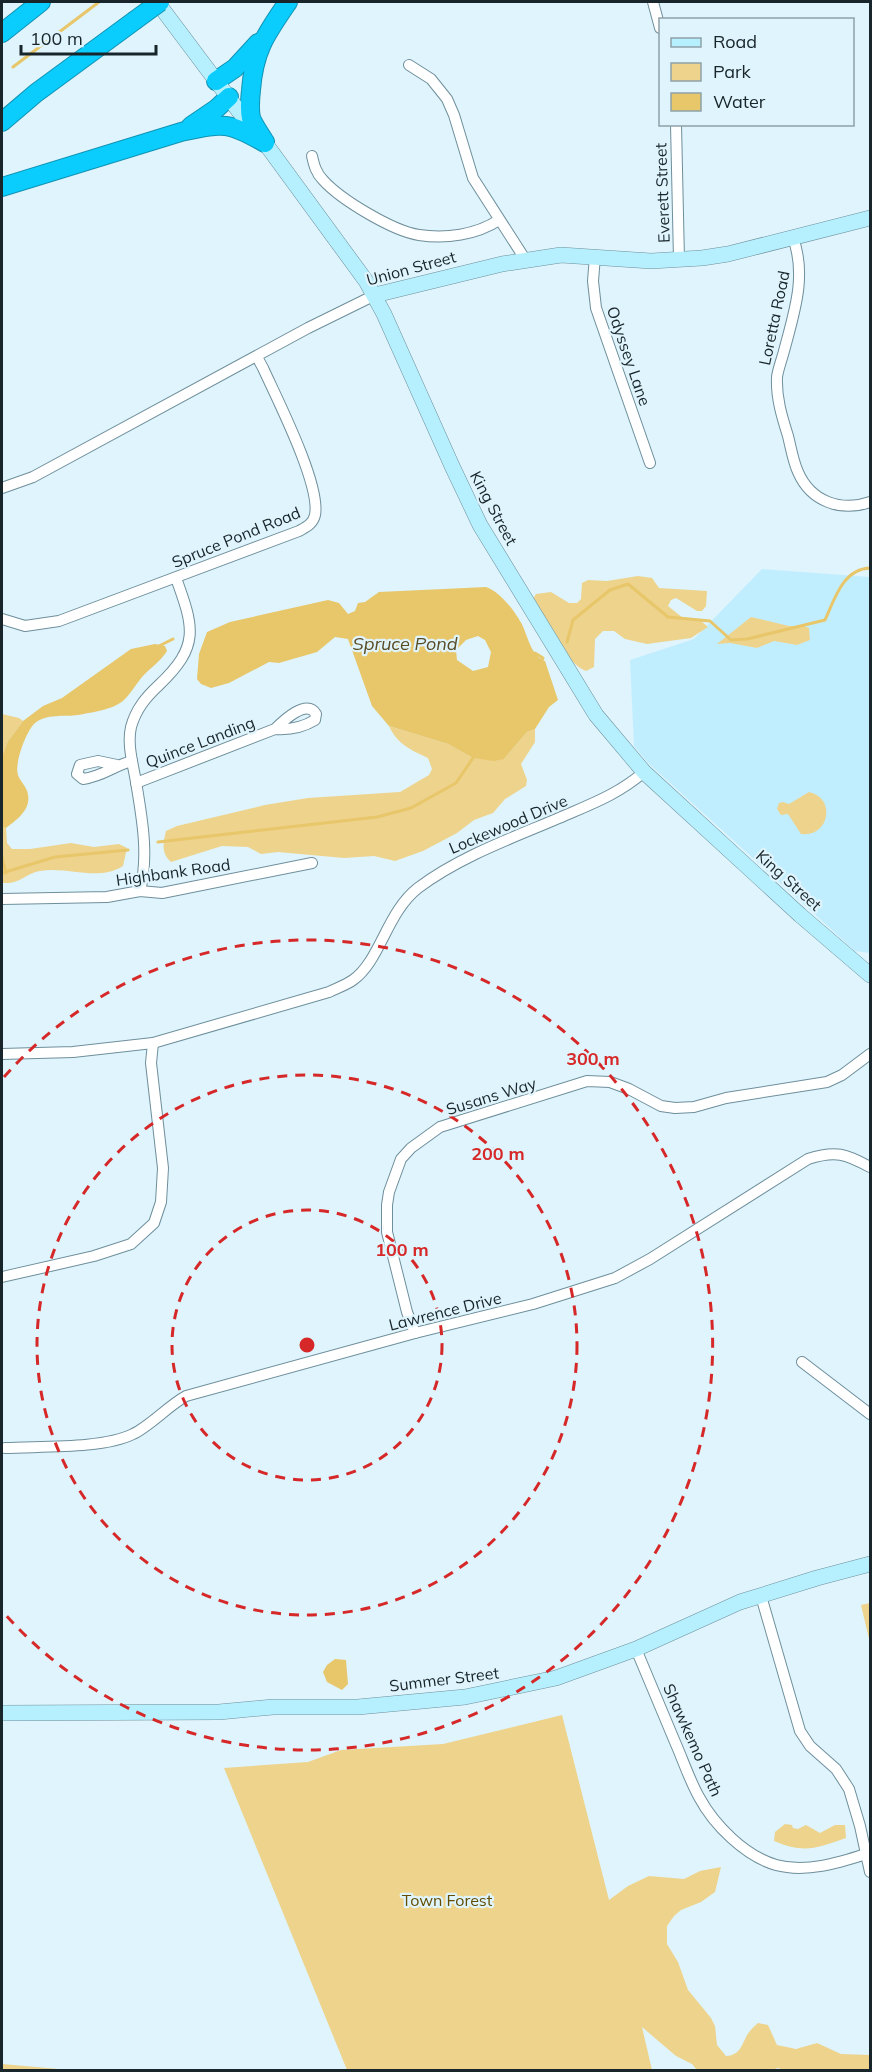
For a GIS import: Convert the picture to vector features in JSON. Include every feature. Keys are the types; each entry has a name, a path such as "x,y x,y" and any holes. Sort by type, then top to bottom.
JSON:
{"highway":[{"path":"2,33 42,2"},
{"path":"2,122 36,93 159,2"},
{"path":"216,81 235,68 265,35 288,2"},
{"path":"265,35 252,70 250,100 251,118 265,142"},
{"path":"182,132 216,109 229,97"},
{"path":"2,187 182,132 224,125 236,127 265,142"}],"main road":[{"name":"King Street","path":"159,2 216,81 265,142 375,295 480,525 596,715 644,772 800,915 870,975"},
{"name":"Union Street","path":"375,295 525,259 567,254 651,261 729,254 870,218"},
{"name":"Summer Street","path":"2,1713 219,1712 273,1707 380,1705 465,1697 556,1678 636,1649 696,1621 761,1596 870,1564"}],"street":[{"path":"653,2 659,24"},
{"path":"410,65 431,79 447,99 473,178 525,259"},
{"name":"Everett Street","path":"675,126 680,260"},
{"path":"312,156 318,174 344,198 376,217 412,234 434,236 464,234 480,230 499,220"},
{"name":"Loretta Road","path":"793,238 800,262 799,287 777,376 778,403 798,472 817,497 849,507 870,502"},
{"name":"Odyssey Lane","path":"595,256 593,280 596,308 650,463"},
{"name":"Union Street","path":"2,488 33,477 308,328 375,295"},
{"name":"Spruce Pond Road","path":"2,619 26,626 59,621 299,531 313,520 315,511 313,484 257,357"},
{"path":"140,891 145,858 130,733 137,711 146,698 177,667 187,648 189,619 176,578"},
{"name":"Quince Landing","path":"136,783 275,729"},
{"path":"117,765 132,761"},
{"name":"Lockewood Drive","path":"2,1054 74,1052 128,1047 329,992 353,980 371,961 393,916 418,888 450,865 614,794 644,772"},
{"name":"Highbank Road","path":"2,899 107,897 140,891 155,893 312,863"},
{"path":"2,1277 94,1256 131,1244 154,1223 162,1202 163,1168 151,1063 153,1042"},
{"name":"Susans Way","path":"416,1333 407,1312 387,1232 387,1205 393,1178 401,1159 411,1148 440,1127 587,1081 610,1082 661,1106 694,1107 726,1098 827,1082 842,1075 870,1054"},
{"name":"Lawrence Drive","path":"5,1448 102,1443 119,1440 136,1432 169,1406 186,1396 416,1333 533,1304 615,1278 650,1260 808,1159 825,1153 836,1153 847,1155 870,1167"},
{"path":"802,1362 870,1414"},
{"path":"761,1596 800,1731 810,1746 836,1769 849,1789 870,1872"},
{"name":"Shawkemo Path","path":"636,1649 700,1799 717,1822 742,1847 777,1865 798,1868 838,1863 866,1854"}],"shaded area":[{"path":"762,569 870,577 870,953 855,951 648,763 634,746 630,660 694,639"}],"green space":[{"path":"638,576 652,578 659,588 707,591 706,606 702,611 697,611 676,598 671,600 668,606 683,618 699,619 708,627 691,638 647,644 625,639 614,631 603,631 595,639 594,667 586,671 569,658 552,628 533,605 532,601 536,594 551,592 569,603 577,603 581,599 582,583 588,580 607,581"},
{"path":"751,617 789,626 804,626 809,628 810,640 797,645 774,641 757,648 730,643 717,644"},
{"path":"2,714 23,721 8,741 2,756"},
{"path":"389,726 448,744 473,758 504,759 527,732 535,729 535,742 521,764 527,780 526,786 505,799 493,813 474,820 457,833 423,851 395,861 374,856 344,858 278,852 261,854 248,847 222,846 171,862 166,855 164,844 166,831 177,826 265,805 308,798 400,792 429,775 432,769 428,758 400,742"},
{"path":"809,792 824,802 826,817 818,830 811,834 801,834 788,814 781,815 777,809 779,803 789,804"},
{"path":"2,827 6,828 7,843 12,849 30,849 71,843 94,847 119,844 127,848 123,866 103,873 40,871 14,882 2,883"},
{"path":"870,1603 870,1643 861,1605"},
{"name":"Town Forest","path":"562,1715 609,1900 628,1886 649,1876 684,1879 700,1871 721,1867 715,1892 674,1916 667,1926 667,1944 678,1962 688,1990 711,2018 715,2026 717,2045 726,2056 739,2051 750,2031 758,2023 768,2025 777,2045 796,2049 817,2043 841,2054 870,2055 870,2070 784,2070 778,2068 772,2070 697,2070 692,2064 676,2056 642,2027 652,2070 347,2070 224,1768 308,1762 341,1750 443,1744"},
{"path":"785,1824 798,1829 806,1825 820,1833 835,1825 845,1825 846,1838 810,1848 785,1845 774,1841 775,1832"},
{"path":"2,2064 70,2070 2,2070"}],"water":[{"name":"Spruce Pond","path":"486,587 491,589 501,596 514,611 535,654 545,661 558,700 549,707 535,729 527,732 504,759 494,761 473,758 448,744 389,726 372,706 348,639 335,637 317,652 279,663 269,662 229,683 211,688 201,684 197,679 199,654 207,632 230,622 328,600 339,603 348,614 355,611 358,603 365,602 379,592","holes":["478,636 485,640 491,652 488,667 473,671 457,660 456,650 466,640"]},
{"path":"155,644 165,646 167,651 120,703 97,712 44,718 34,724 24,741 17,770 27,791 28,803 20,817 6,828 2,827 2,756 8,741 23,721 43,706 62,698 131,649"},
{"path":"335,1659 346,1660 348,1684 342,1690 327,1682 323,1672 327,1665"}],"waterway":[{"path":"13,67 99,2"},
{"path":"567,642 573,620 610,590 628,584 668,617 710,621 731,640 747,639 825,620 841,586 847,579 853,573 870,568"},
{"path":"159,646 173,639"},
{"path":"535,653 543,658 541,661"},
{"path":"158,842 377,817 411,808 456,783 475,755"},
{"path":"2,873 55,857 128,850"},
{"path":"2,857 6,873"}]}
